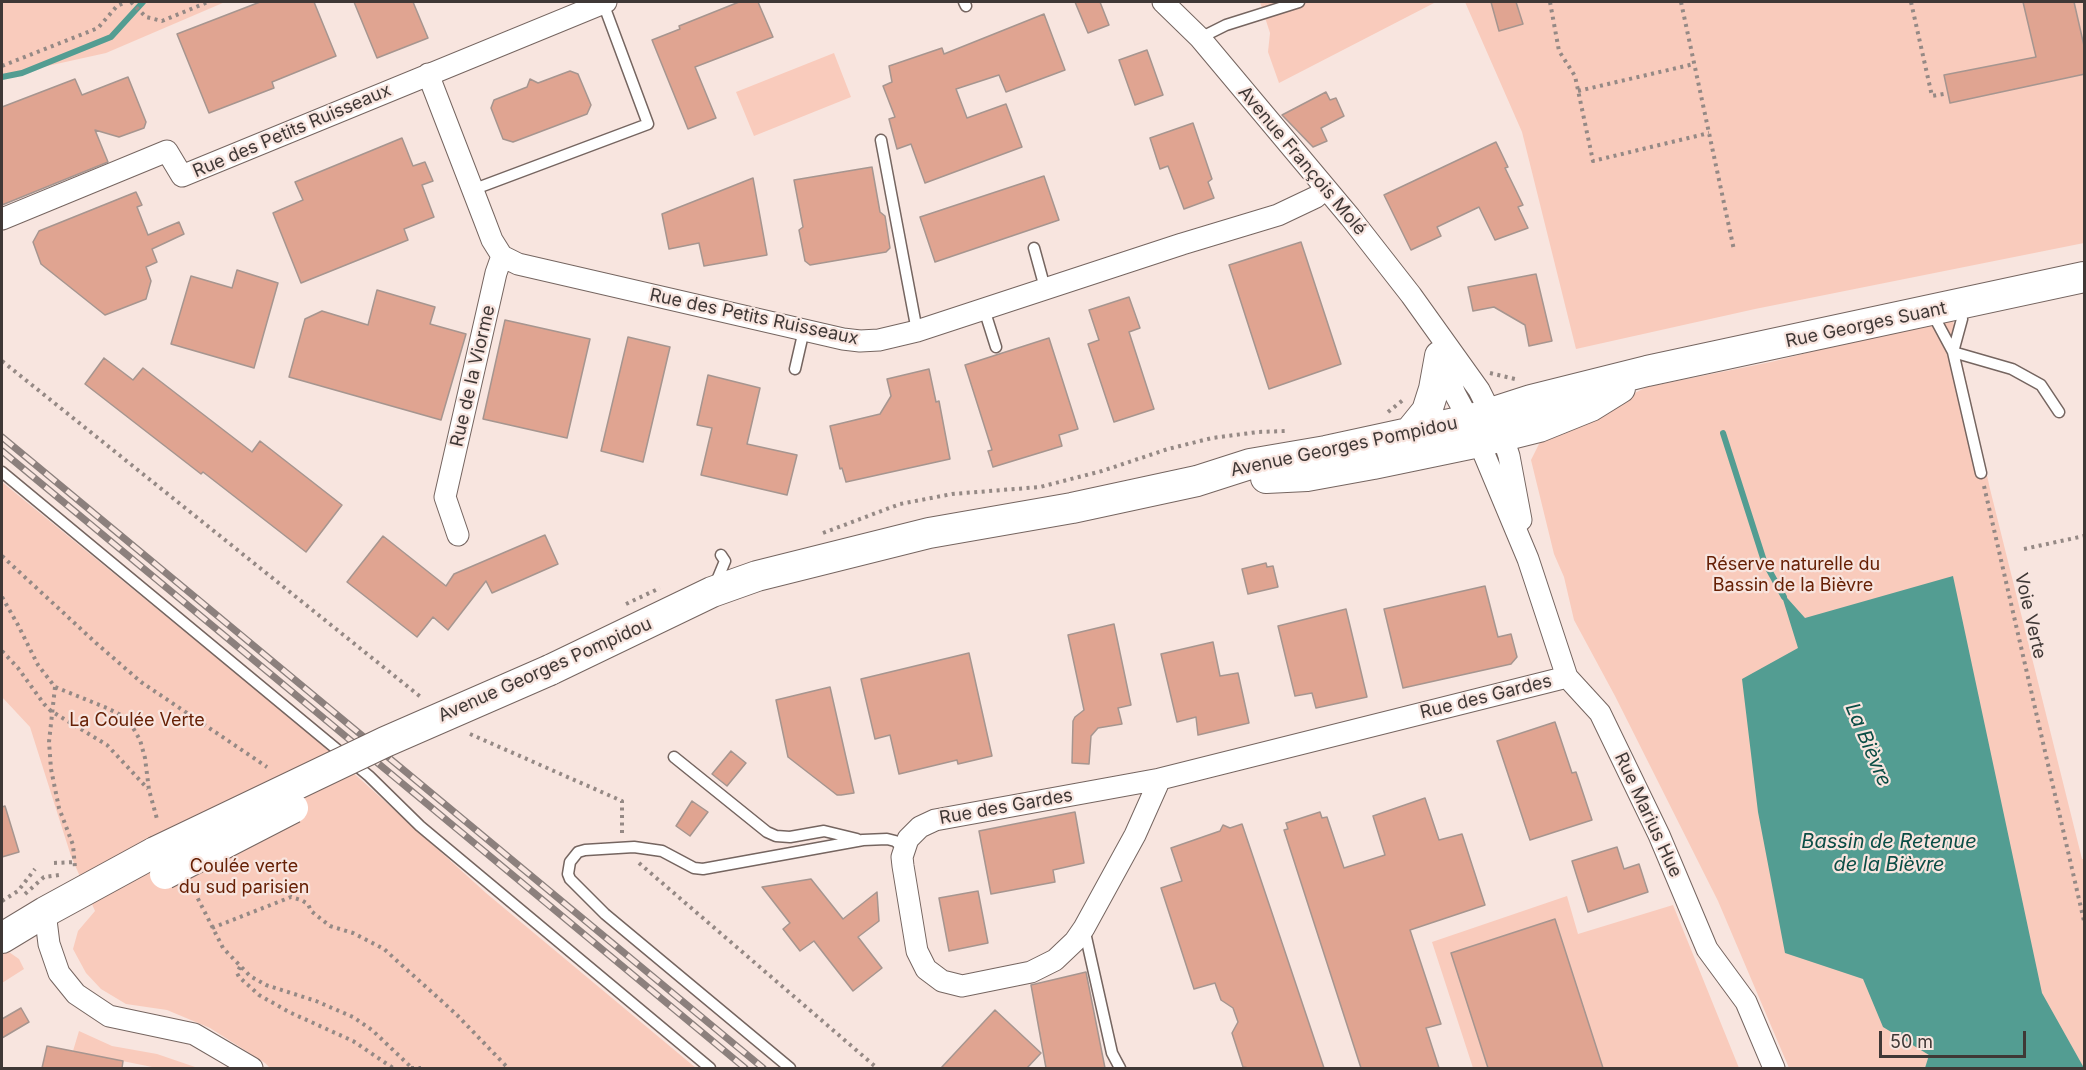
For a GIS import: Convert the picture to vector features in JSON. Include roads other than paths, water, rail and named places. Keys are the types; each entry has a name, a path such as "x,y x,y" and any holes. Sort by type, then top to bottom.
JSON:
{"main road":[{"name":"Rue Georges Suant","path":"1485,427 1647,371 2085,277"},
{"path":"1410,432 1427,411 1434,389 1436,342"},
{"name":"Avenue Georges Pompidou","path":"551,676 712,592 757,576 929,533 1072,508 1197,481 1250,464 1326,451 1410,432 1485,427"},
{"name":"Avenue Georges Pompidou","path":"1197,481 1307,476 1485,427"},
{"name":"Avenue Georges Pompidou","path":"2,920 45,912 169,868 385,742 631,646 778,584 953,541 1072,508"},
{"name":"Avenue Georges Pompidou","path":"2,938 45,912"}],"street":[{"name":"Rue des Petits Ruisseaux","path":"2,219 167,151 182,176 605,2"},
{"name":"Avenue François Molé","path":"1164,2 1200,38 1404,286 1436,342 1455,394 1485,427"},
{"path":"428,74 492,240 502,256"},
{"name":"Rue des Petits Ruisseaux","path":"502,256 518,264 804,330 860,341 879,340 984,309 1278,215 1325,189"},
{"name":"Rue de la Viorme","path":"460,538 445,497 496,273 502,256"},
{"name":"Avenue François Molé","path":"1436,342 1479,390 1485,427"},
{"name":"Rue Marius Hue","path":"1485,427 1567,676 1600,713 1659,835 1707,949 1746,1002 1774,1068"},
{"name":"Rue des Gardes","path":"904,848 914,832 927,822 1160,779 1567,676"},
{"path":"904,848 903,866 917,951 926,969 942,981 962,986 1031,972 1043,967 1065,951 1084,928 1135,835 1160,779"},
{"path":"45,912 50,944 59,973 76,994 109,1016 194,1034 252,1068"}],"lane":[{"path":"472,190 648,124 605,2"},
{"path":"1200,38 1226,25 1299,2"},
{"path":"881,140 916,330"},
{"path":"1034,248 1045,288"},
{"path":"984,309 996,347"},
{"path":"1931,311 1953,352 1981,473"},
{"path":"1953,352 1962,319"},
{"path":"795,369 804,330"},
{"path":"1953,352 2012,369 2041,385 2059,412"},
{"path":"2,472 369,776 420,826 710,1068"},
{"path":"712,592 723,558 736,568 757,576"},
{"path":"674,757 767,832 776,836 790,837 824,831 863,840"},
{"path":"790,1068 605,914 570,879 568,874 570,861 578,852 585,850 634,848 662,851 694,868 704,869 863,840 887,839 895,841 904,848"},
{"path":"1084,928 1112,1053 1120,1068"}],"water":[{"name":"Bassin de Retenue de la Bièvre","path":"1953,576 2042,993 2084,1068 1925,1068 1929,1055 1883,1027 1863,979 1785,953 1758,812 1742,679 1798,648 1780,590 1805,618"}],"waterway":[{"path":"2,77 22,73 111,37 143,2"},
{"name":"La Bièvre","path":"1723,433 1764,561 1784,597"}],"railway":[{"path":"2,437 763,1068"},
{"path":"2,451 745,1068"}],"park label":[{"name":"Réserve naturelle du Bassin de la Bièvre","path":"1793,575"},
{"name":"La Coulée Verte","path":"137,721"},
{"name":"Coulée verte du sud parisien","path":"244,877"}]}
